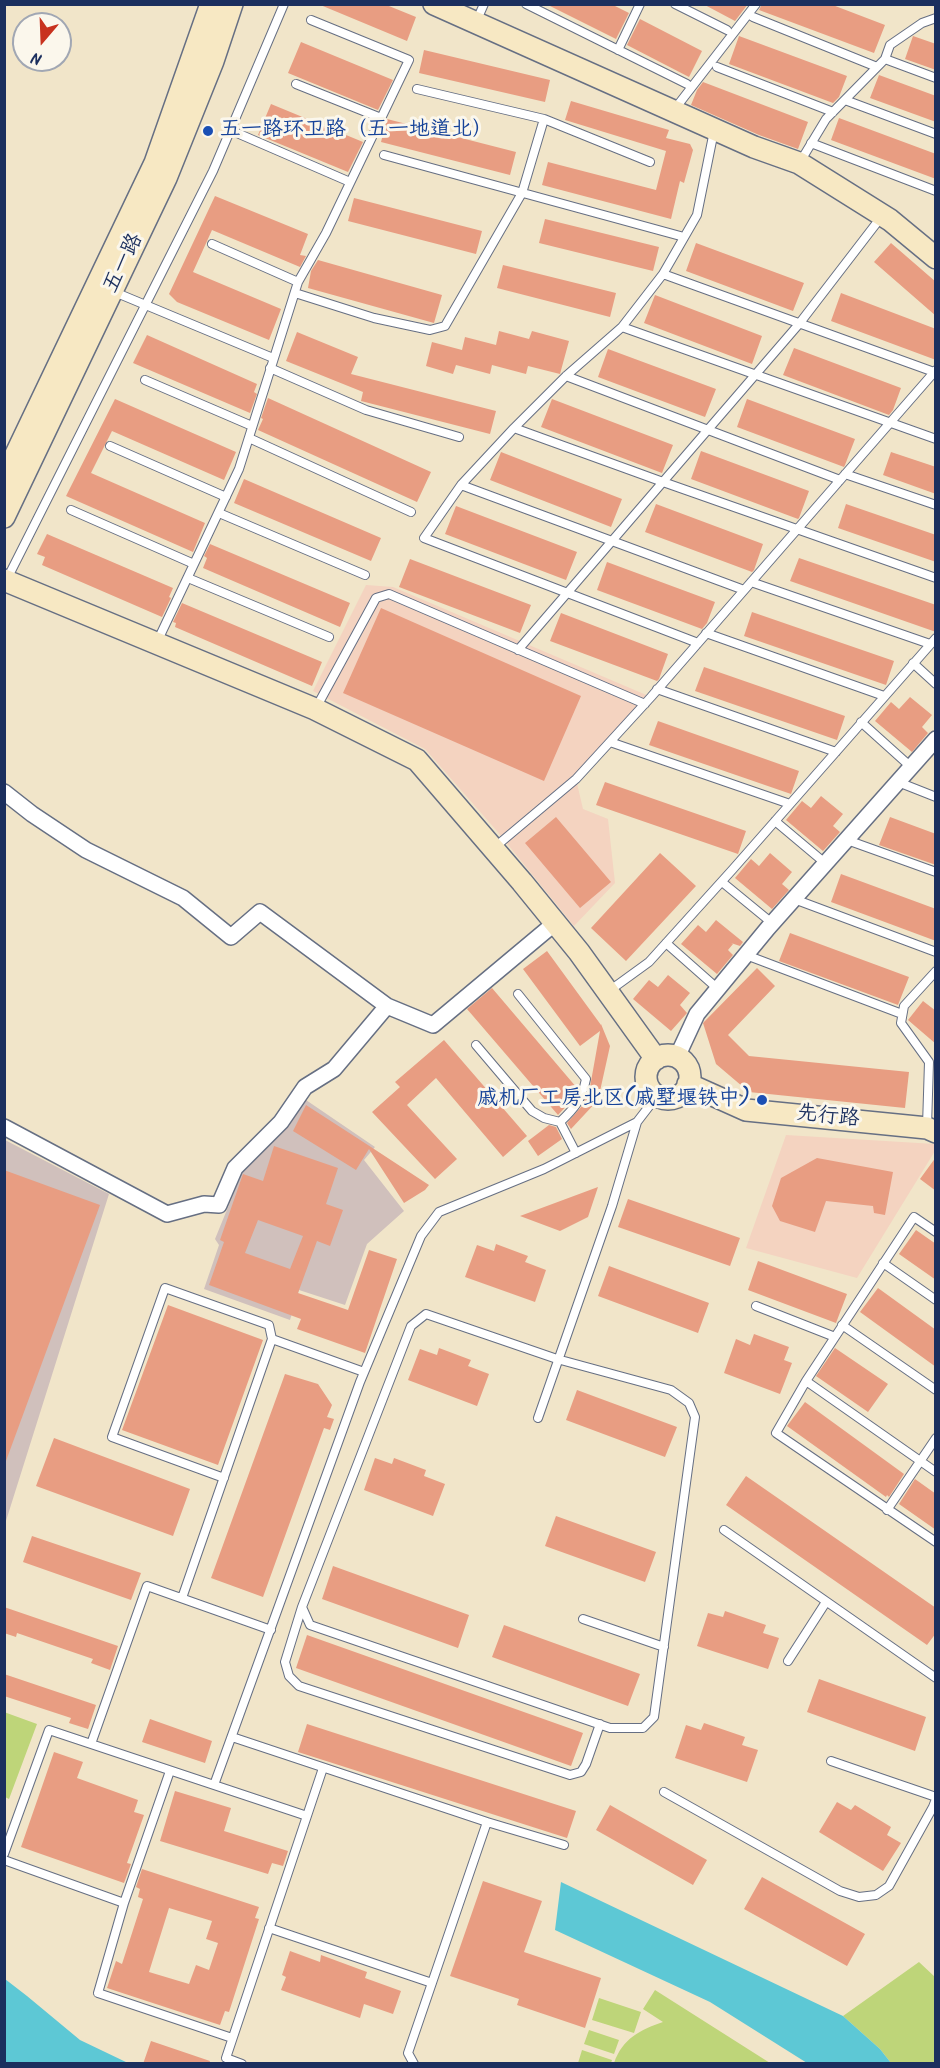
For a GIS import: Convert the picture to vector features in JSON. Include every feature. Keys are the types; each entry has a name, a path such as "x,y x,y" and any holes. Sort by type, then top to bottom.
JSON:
{"street":[{"name":"五一路","path":"4,517 105,288 155,164 211,4"},
{"name":"五一路","path":"4,479 166,178 213,61 232,4"},
{"path":"434,4 480,14 674,111 754,147 799,163 883,215 936,258"},
{"path":"5,581 315,710 417,759 555,922 656,1059"},
{"path":"677,1058 698,1014 718,989 772,923 936,739"},
{"path":"4,792 86,850 183,898 231,937 260,912 387,1006 433,1024 555,922"},
{"path":"4,1127 167,1214 204,1204 219,1205 235,1168 281,1122 305,1087 334,1069 387,1006"},
{"path":"670,1055 677,1058 688,1069 688,1084 683,1092 675,1097 666,1099 657,1096 650,1089 646,1080 647,1071 656,1059 670,1055"},
{"name":"先行路","path":"688,1084 746,1110 931,1130"}],"lane":[{"path":"5,581 213,171 284,4"},
{"path":"526,4 687,84"},
{"path":"618,50 640,4"},
{"path":"675,4 727,30"},
{"path":"674,111 756,4"},
{"path":"753,17 877,68"},
{"path":"799,163 826,119 885,59 890,45 922,23 936,18"},
{"path":"156,644 239,469 298,282 326,233 409,60 311,20"},
{"path":"885,59 936,78"},
{"path":"717,67 833,111"},
{"path":"296,84 381,118"},
{"path":"417,88 544,119 650,162"},
{"path":"844,100 936,134"},
{"path":"295,293 385,321 430,330 445,326 522,193 544,119"},
{"path":"230,130 350,182"},
{"path":"698,643 424,538 461,485 566,376 622,327 663,274 697,215 715,130"},
{"path":"811,143 936,191"},
{"path":"384,155 684,237"},
{"path":"518,650 800,324 883,215"},
{"path":"212,244 298,282"},
{"path":"494,848 576,779 645,704 935,371 663,274"},
{"path":"105,288 273,358"},
{"path":"622,327 936,439"},
{"path":"270,368 366,410 459,437"},
{"path":"566,376 707,431 842,477 936,505"},
{"path":"145,380 252,426"},
{"path":"514,428 936,578"},
{"path":"249,438 411,512"},
{"path":"110,446 226,497"},
{"path":"461,485 744,590"},
{"path":"70,510 194,564"},
{"path":"219,513 365,575"},
{"path":"188,578 329,638"},
{"path":"608,992 649,962 933,641 751,582"},
{"path":"315,710 376,598 389,594 645,704"},
{"path":"706,633 884,696"},
{"path":"913,663 936,684"},
{"path":"657,689 836,752"},
{"path":"861,723 911,767"},
{"path":"610,742 790,804"},
{"path":"897,782 936,797"},
{"path":"775,821 825,863"},
{"path":"846,840 936,872"},
{"path":"722,882 772,923"},
{"path":"793,899 936,952"},
{"path":"666,943 718,989"},
{"path":"746,955 902,1014"},
{"path":"931,1130 929,1062 901,1023 904,1006 936,971"},
{"path":"518,994 586,1079 583,1096 560,1122"},
{"path":"476,1045 532,1112 560,1122 576,1153"},
{"path":"538,1418 612,1206 637,1122 657,1096"},
{"path":"214,1785 364,1372 421,1236 439,1212 544,1169 637,1122"},
{"path":"936,1232 914,1217 806,1381 776,1433 936,1542"},
{"path":"883,1263 936,1300"},
{"path":"182,1598 224,1478 272,1339 269,1325 165,1288 112,1437 224,1478"},
{"path":"756,1306 835,1337"},
{"path":"302,1606 310,1625 600,1724 610,1728 642,1728 654,1717 695,1417 689,1403 671,1390 557,1359 426,1314 411,1326 302,1606 285,1662 289,1676 299,1686 570,1775 580,1772 586,1764 600,1724"},
{"path":"842,1325 936,1390"},
{"path":"272,1339 364,1372"},
{"path":"806,1381 936,1472"},
{"path":"887,1510 936,1438"},
{"path":"724,1530 936,1678"},
{"path":"91,1744 147,1586 271,1630"},
{"path":"788,1661 826,1602"},
{"path":"583,1619 664,1647"},
{"path":"4,1854 49,1730 307,1816"},
{"path":"232,1737 487,1822 564,1845"},
{"path":"664,1792 840,1891 859,1897 876,1895 889,1886 936,1798 831,1761"},
{"path":"242,2064 226,2058 323,1768"},
{"path":"170,1771 124,1903 98,1993 232,2038"},
{"path":"414,2064 408,2053 487,1822"},
{"path":"4,1860 124,1903"},
{"path":"269,1928 432,1983"}],"shaded area":[{"path":"366,585 393,587 651,697 576,779 583,809 608,819 615,883 574,926 496,830 425,749 313,691"},
{"path":"306,1100 375,1147 364,1160 404,1211 367,1244 345,1305 299,1290 290,1320 204,1289 219,1245 215,1239 242,1173 289,1126"},
{"path":"786,1135 935,1144 935,1151 857,1278 746,1248"},
{"path":"5,1140 109,1194 5,1524"}],"green space":[{"path":"4,1712 37,1724 9,1799 5,1797"},
{"path":"919,1962 935,1977 935,2063 891,2063 880,2049 843,2016"},
{"path":"655,1990 770,2063 614,2063 627,2041 647,2028 663,2022 643,2009"},
{"path":"599,1998 641,2012 634,2033 592,2020"},
{"path":"589,2030 619,2040 614,2054 584,2044"},
{"path":"582,2050 612,2060 611,2063 578,2063"}],"water":[{"path":"561,1882 843,2016 880,2049 891,2063 807,2063 710,2002 555,1930"},
{"path":"5,1979 80,2040 128,2063 5,2063"}],"building":[{"path":"318,4 384,4 416,17 407,41"},
{"path":"546,4 611,4 629,13 616,39"},
{"path":"703,4 748,4 735,21"},
{"path":"762,4 830,4 885,25 874,53 759,10"},
{"path":"640,19 702,51 689,77 627,45"},
{"path":"739,36 847,76 839,97 833,103 729,64"},
{"path":"913,36 936,44 936,70 905,59"},
{"path":"301,42 393,80 378,110 288,73"},
{"path":"424,50 550,80 545,102 419,73"},
{"path":"879,75 936,96 936,122 870,98"},
{"path":"703,82 808,122 798,149 759,135 691,105"},
{"path":"571,101 669,130 666,138 690,144 693,150 684,183 680,181 671,219 542,185 548,162 656,190 666,151 565,120"},
{"path":"271,104 363,142 348,172 258,135"},
{"path":"839,118 936,154 936,179 831,140"},
{"path":"387,119 516,152 510,175 381,142"},
{"path":"215,196 308,234 300,255 306,256 300,267 212,230 193,272 281,309 269,340 177,302 169,294"},
{"path":"354,198 482,231 476,254 348,221"},
{"path":"545,219 659,247 653,271 539,243"},
{"path":"696,243 804,283 793,311 686,271"},
{"path":"891,243 936,282 936,316 874,262"},
{"path":"318,260 442,295 434,323 308,288 311,271"},
{"path":"503,265 616,293 610,317 497,288"},
{"path":"841,293 936,329 936,360 831,321"},
{"path":"655,295 762,336 752,364 644,323"},
{"path":"499,331 529,339 532,331 569,341 560,374 528,366 526,374 492,365 490,374 456,365 453,374 426,366 432,342 462,350 465,337 496,345"},
{"path":"297,332 358,357 351,374 496,411 490,434 361,401 363,392 286,361"},
{"path":"147,335 257,384 254,392 257,394 250,413 133,363"},
{"path":"794,348 901,388 893,410 889,415 783,375"},
{"path":"608,349 716,389 705,417 598,377"},
{"path":"268,398 431,472 417,502 258,430"},
{"path":"115,399 236,452 224,480 112,431 91,473 205,523 193,552 66,496"},
{"path":"552,399 673,445 662,473 541,427"},
{"path":"747,399 855,439 844,467 737,427"},
{"path":"701,451 809,491 799,518 691,479"},
{"path":"501,452 622,499 611,527 490,480"},
{"path":"891,452 936,467 936,494 883,475"},
{"path":"244,479 381,538 371,561 234,503"},
{"path":"656,504 763,544 754,570 752,572 645,532"},
{"path":"846,504 936,535 936,562 838,528"},
{"path":"456,506 577,552 566,580 445,534"},
{"path":"47,534 173,588 162,617 42,565 45,557 37,554"},
{"path":"210,544 350,603 340,627 203,568 207,558 204,556"},
{"path":"799,558 936,605 936,632 790,581"},
{"path":"410,559 531,605 520,633 399,587"},
{"path":"607,562 715,602 707,623 702,629 597,590"},
{"path":"182,603 322,662 312,686 175,627 176,623 173,622"},
{"path":"381,608 581,696 544,781 343,693"},
{"path":"752,612 894,661 886,685 744,636"},
{"path":"561,613 668,654 659,679 657,681 550,641"},
{"path":"704,667 845,716 837,740 695,691"},
{"path":"910,697 932,715 922,727 928,733 912,752 875,721 891,702 899,709"},
{"path":"658,721 799,771 791,794 649,745"},
{"path":"605,782 746,831 738,854 596,805"},
{"path":"821,796 843,814 833,826 840,832 823,851 786,820 802,801 811,808"},
{"path":"556,817 611,882 580,908 525,843"},
{"path":"890,817 936,834 936,865 879,845"},
{"path":"660,853 696,886 626,961 591,928"},
{"path":"770,853 792,872 782,884 789,890 772,909 735,878 751,859 759,866"},
{"path":"841,874 936,909 936,941 831,902"},
{"path":"716,920 743,942 740,946 731,943 733,944 728,950 733,955 717,974 681,944 698,925 706,932"},
{"path":"790,933 909,977 898,1005 779,961"},
{"path":"547,951 601,1024 610,1046 598,1100 571,1129 567,1123 582,1106 590,1087 600,1031 580,1046 523,969"},
{"path":"757,968 775,986 728,1035 749,1056 909,1072 905,1108 749,1092 716,1064 703,1023"},
{"path":"668,975 690,993 680,1005 687,1013 671,1031 633,999 649,980 658,987"},
{"path":"492,988 577,1088 572,1100 558,1115 467,1009"},
{"path":"923,1001 936,1011 936,1044 908,1020"},
{"path":"444,1040 527,1136 503,1157 436,1078 407,1105 457,1159 435,1179 372,1112 400,1087 395,1082"},
{"path":"306,1105 429,1185 404,1203 369,1149 356,1170 293,1131"},
{"path":"549,1125 556,1127 562,1139 538,1156 528,1141"},
{"path":"274,1146 338,1168 326,1204 343,1210 330,1246 317,1241 298,1293 348,1310 369,1250 397,1259 365,1353 297,1329 301,1319 209,1285 224,1242 220,1240 243,1174 263,1181","holes":["258,1220 303,1236 290,1269 245,1253"]},
{"path":"936,1157 936,1191 920,1179"},
{"path":"817,1158 893,1172 885,1215 874,1213 873,1206 826,1201 815,1232 780,1221 772,1206 781,1178"},
{"path":"4,1170 100,1205 6,1461 4,1461"},
{"path":"598,1187 588,1217 560,1231 520,1216"},
{"path":"628,1199 740,1238 730,1266 618,1227"},
{"path":"916,1230 936,1244 936,1280 899,1254"},
{"path":"496,1244 528,1256 525,1262 546,1270 535,1302 465,1277 477,1245 494,1251"},
{"path":"758,1261 847,1294 836,1323 748,1290"},
{"path":"609,1266 709,1303 698,1333 598,1296"},
{"path":"878,1288 936,1330 936,1367 860,1312"},
{"path":"168,1305 263,1340 218,1465 122,1430"},
{"path":"754,1334 789,1347 784,1360 792,1363 780,1394 724,1373 736,1339 750,1345"},
{"path":"439,1348 471,1360 468,1366 489,1374 477,1406 408,1380 420,1349 437,1355"},
{"path":"835,1348 888,1384 868,1412 816,1376"},
{"path":"285,1374 318,1384 332,1405 327,1417 334,1419 330,1430 324,1428 263,1597 211,1578"},
{"path":"577,1390 677,1427 665,1457 566,1420"},
{"path":"805,1402 904,1474 889,1497 787,1426"},
{"path":"54,1438 190,1489 173,1536 36,1486"},
{"path":"375,1458 392,1464 394,1458 426,1470 424,1476 445,1484 433,1516 364,1490"},
{"path":"746,1476 936,1608 936,1633 927,1645 726,1505"},
{"path":"915,1479 936,1494 936,1530 899,1504"},
{"path":"556,1516 656,1552 645,1582 545,1546"},
{"path":"32,1536 141,1573 131,1600 23,1562"},
{"path":"333,1566 469,1615 458,1648 322,1599"},
{"path":"4,1607 118,1646 110,1670 91,1663 93,1659 17,1633 16,1637 4,1633"},
{"path":"725,1611 766,1625 763,1633 779,1638 768,1669 697,1646 708,1613 723,1617"},
{"path":"504,1625 640,1674 628,1706 492,1657"},
{"path":"307,1635 583,1733 571,1766 296,1668"},
{"path":"4,1674 96,1705 88,1729 69,1723 71,1718 4,1696"},
{"path":"819,1679 926,1717 915,1751 807,1712"},
{"path":"150,1719 212,1741 205,1763 142,1742"},
{"path":"704,1723 745,1737 742,1745 758,1750 747,1782 675,1758 686,1725 701,1730"},
{"path":"307,1724 576,1811 567,1838 298,1752"},
{"path":"54,1752 83,1762 77,1778 138,1800 134,1812 144,1815 127,1863 131,1864 124,1883 21,1847"},
{"path":"175,1791 231,1808 224,1831 288,1851 283,1866 272,1863 268,1874 160,1841"},
{"path":"837,1802 851,1810 855,1805 891,1827 887,1835 901,1843 883,1871 819,1832"},
{"path":"610,1805 707,1860 693,1885 596,1830"},
{"path":"142,1869 259,1907 255,1918 259,1919 229,2012 225,2011 220,2025 107,1988 116,1961 122,1964 143,1899 138,1897 140,1889 136,1887","holes":["169,1908 212,1921 206,1939 218,1943 209,1970 196,1965 189,1984 149,1972"]},
{"path":"762,1877 865,1934 847,1966 744,1909"},
{"path":"483,1881 542,1901 524,1952 601,1978 585,2028 517,2005 519,1999 450,1976"},
{"path":"290,1951 320,1962 321,1955 367,1972 365,1978 401,1991 393,2014 364,2004 360,2018 281,1990 286,1977 282,1975"},
{"path":"151,2041 210,2061 209,2064 143,2064"}],"place":[{"name":"五一路环卫路（五一地道北）","path":"208,131"},
{"name":"戚机厂工房北区(戚墅堰铁中)","path":"762,1100"}]}
